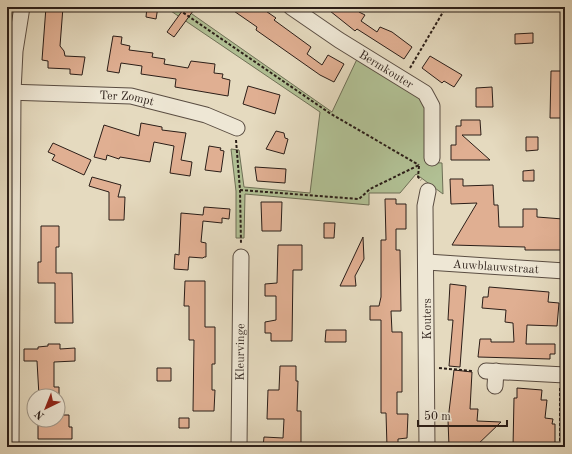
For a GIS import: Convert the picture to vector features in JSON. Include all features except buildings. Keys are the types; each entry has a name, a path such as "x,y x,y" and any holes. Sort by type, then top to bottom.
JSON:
{"street":[{"path":"11,447 10,92 22,7"},
{"name":"Bermkouter","path":"292,7 339,40 425,93 431,102 426,162"},
{"name":"Ter Zompt","path":"10,92 131,96 206,116 237,128"},
{"name":"Kouters","path":"427,447 426,202 428,191"},
{"name":"Kleurvinge","path":"239,447 240,257"},
{"name":"Auwblauwstraat","path":"427,262 565,271"},
{"path":"493,376 562,375"}],"path":[{"path":"175,7 331,114 426,162"},
{"path":"404,80 446,7"},
{"path":"237,128 235,147 240,190 240,257"},
{"path":"240,190 359,199 370,189 426,162"},
{"path":"426,162 418,177 428,191"},
{"path":"427,367 493,376"},
{"path":"560,447 562,375"}],"green space":[{"path":"165,7 182,7 332,112 358,57 425,99 428,162 442,163 443,194 416,174 400,193 369,193 369,205 245,194 244,238 236,238 236,191 231,149 239,150 244,187 310,193 320,112"}]}
